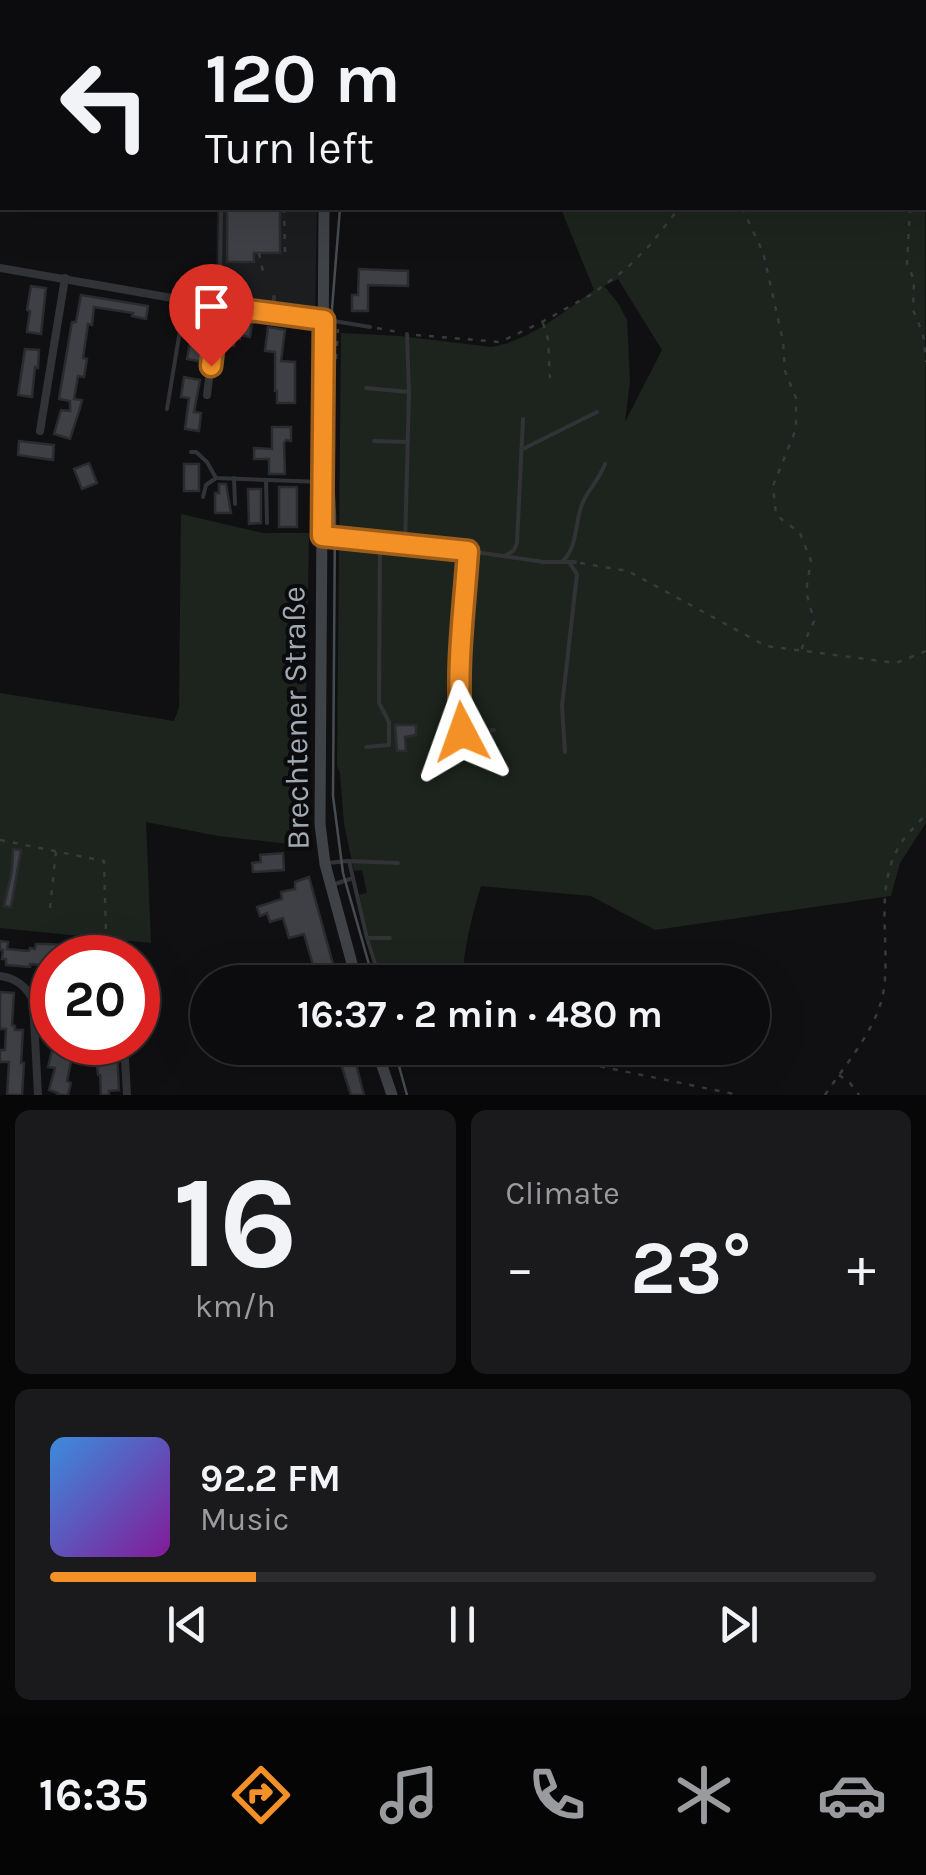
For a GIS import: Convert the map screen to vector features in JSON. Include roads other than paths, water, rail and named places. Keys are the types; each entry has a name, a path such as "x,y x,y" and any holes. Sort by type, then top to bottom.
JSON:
{"main road":[{"name":"Brechtener Straße","path":"324,210 320,824 325,864 353,965"},
{"path":"382,1065 392,1095"}],"street":[{"path":"0,268 324,320"},
{"path":"40,431 65,278"},
{"path":"207,395 218,306"},
{"path":"0,976 18,981 33,1000 38,1095"},
{"path":"125,1065 127,1095"}],"lane":[{"path":"220,272 222,210"},
{"path":"272,313 274,297"},
{"path":"167,409 185,300"},
{"path":"324,320 370,326"},
{"path":"405,546 407,334"},
{"path":"366,388 409,392"},
{"path":"520,450 597,412"},
{"path":"505,556 517,543 524,418"},
{"path":"374,441 408,442"},
{"path":"191,452 206,462 216,478"},
{"path":"564,752 562,706 577,574 569,562 584,500 605,464"},
{"path":"203,496 206,485 216,478 322,482"},
{"path":"234,478 234,504"},
{"path":"266,480 267,524"},
{"path":"322,536 569,562"},
{"path":"366,746 389,746 388,722 379,703 380,543"},
{"path":"462,732 459,669 468,551"},
{"path":"442,737 494,730"},
{"path":"349,861 376,965"},
{"path":"325,864 398,863"},
{"path":"330,885 353,878"},
{"path":"367,938 390,938"}],"tram line":[{"path":"340,210 332,309 333,796 343,873 369,965"},
{"path":"399,1065 407,1095"}]}
